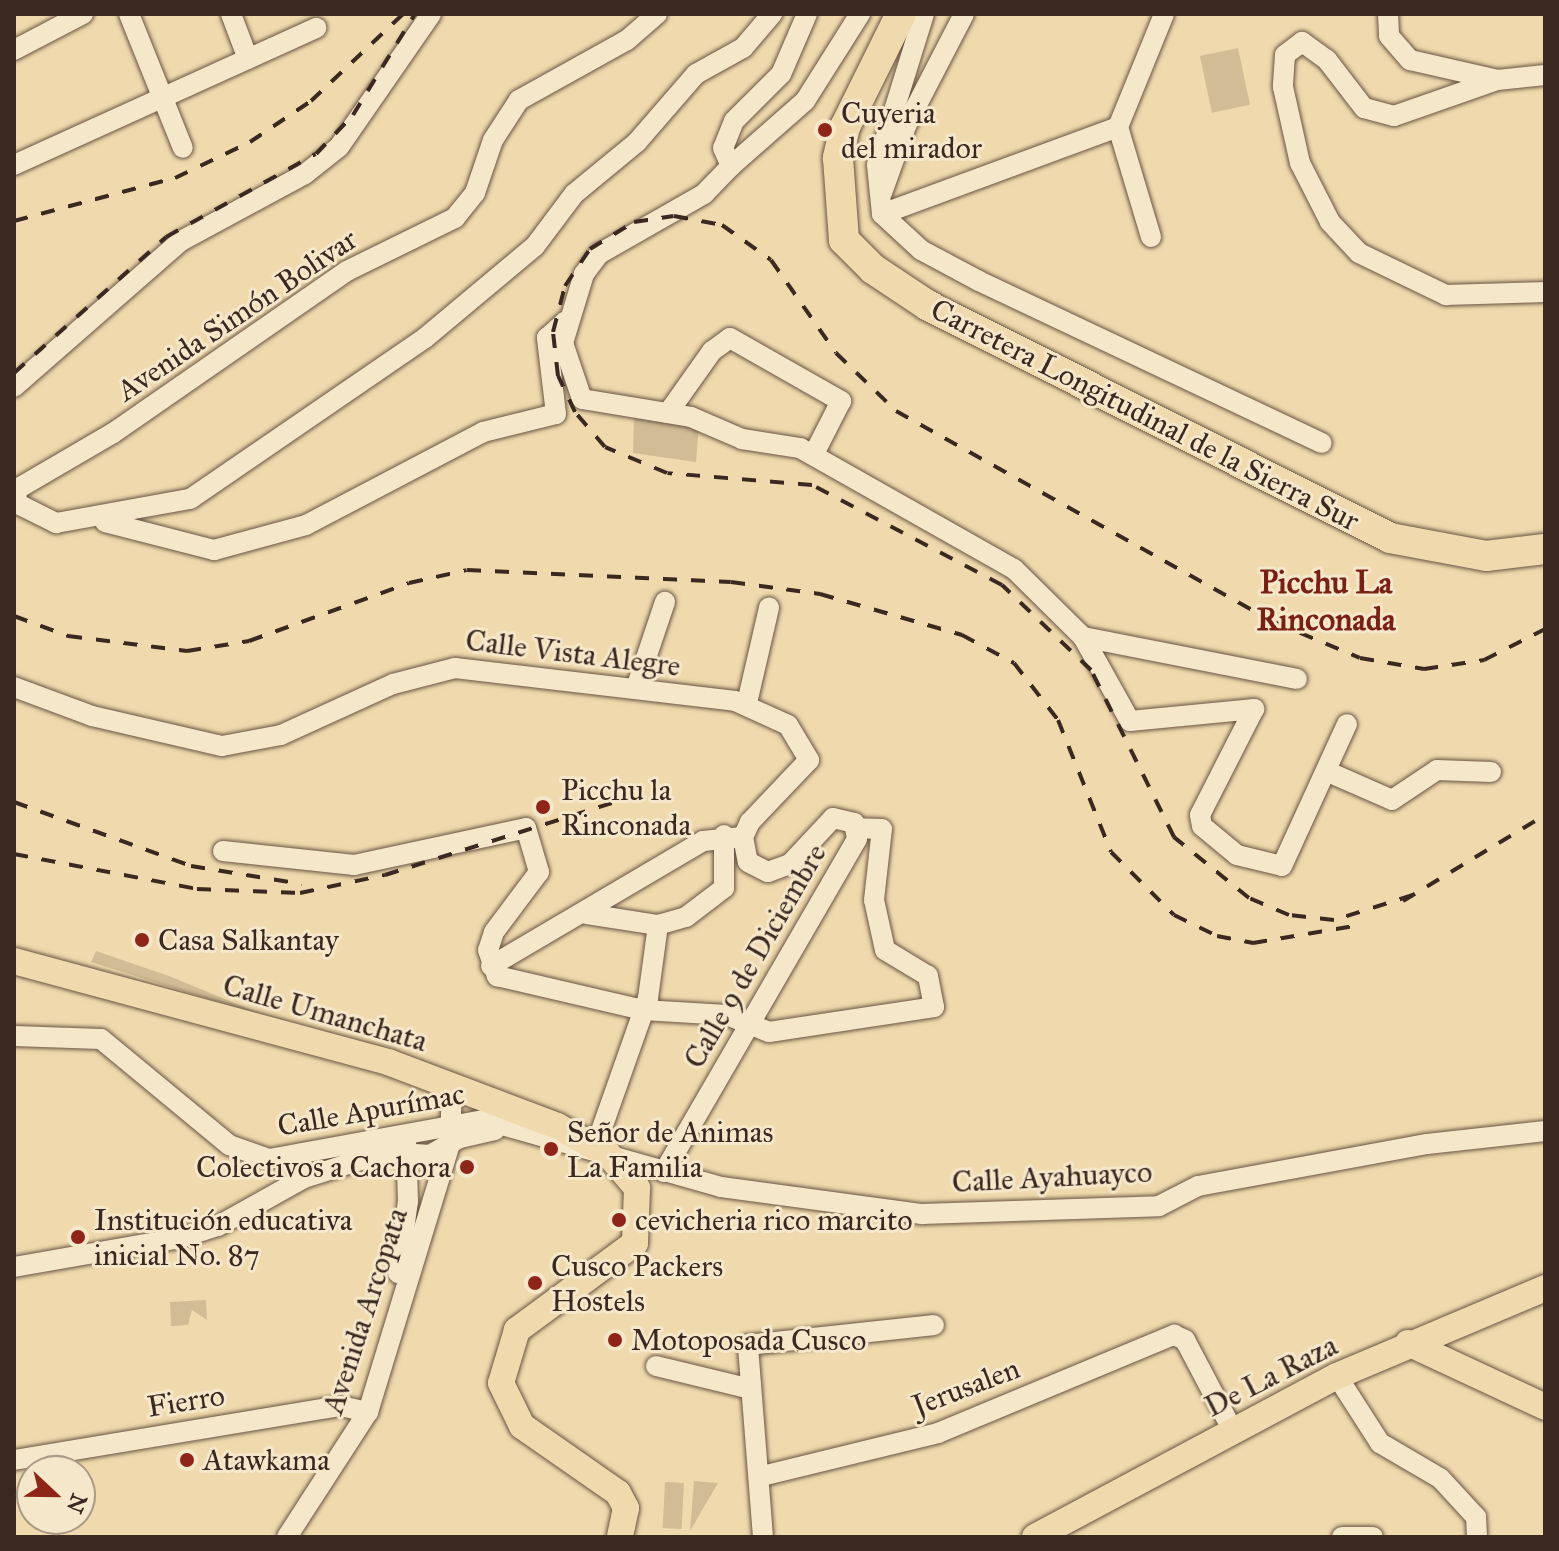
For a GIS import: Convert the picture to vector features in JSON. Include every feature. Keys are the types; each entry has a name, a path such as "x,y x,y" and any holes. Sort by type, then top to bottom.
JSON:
{"highway":[{"name":"Carretera Longitudinal de la Sierra Sur","path":"901,14 850,115 838,158 844,240 890,283 927,305 1390,538 1451,553 1545,549"}],"main road":[{"name":"Calle Umanchata","path":"14,961 341,1047 452,1085 602,1150"},
{"path":"602,1150 637,1188 635,1243 517,1330 501,1383 522,1426 618,1493 626,1508 620,1537"},
{"name":"De La Raza","path":"1035,1537 1337,1376 1408,1343 1545,1288"},
{"path":"1408,1343 1545,1407"}],"street":[{"path":"14,50 83,14"},
{"path":"129,14 160,99 183,148"},
{"path":"231,14 248,59"},
{"path":"14,387 181,241 305,174 339,147 431,14"},
{"name":"Avenida Simón Bolivar","path":"89,519 56,523 16,503 17,489 148,410 347,271 455,218 475,193 493,140 519,100 627,40 657,14"},
{"path":"89,519 158,510 190,499 425,338 535,246 574,194 637,142 696,74 743,48 772,14"},
{"path":"731,166 723,148 734,121 781,74 807,14"},
{"path":"89,519 171,535 214,550 306,525 483,432 553,415 559,404 547,338 566,321 599,254 704,194 805,101 860,14"},
{"path":"924,14 877,165 881,205 921,250 979,281 1322,443"},
{"path":"881,205 906,126 964,14"},
{"path":"1151,237 1118,127 1164,14"},
{"path":"1388,14 1389,36 1410,60 1497,80"},
{"path":"14,165 316,28"},
{"path":"1545,75 1497,80 1394,116 1364,108 1327,60 1302,42 1285,55 1283,87 1300,163 1330,222 1359,253 1446,295 1545,292"},
{"path":"881,205 1118,127"},
{"path":"566,321 566,368 582,399 668,413 814,454 1014,569 1083,637 1130,721 1254,709 1200,815 1202,826 1237,855 1282,866 1347,724"},
{"path":"668,413 712,351 730,338 841,401 814,454"},
{"path":"158,510 171,535"},
{"path":"636,688 665,602"},
{"path":"747,703 769,608"},
{"path":"1083,637 1297,679"},
{"name":"Calle Vista Alegre","path":"14,687 92,716 222,746 315,724 437,669 636,688 747,703 788,725 809,760 734,836"},
{"path":"1326,771 1392,800 1437,770 1491,772"},
{"name":"Calle 9 de Diciembre","path":"664,1172 852,852 858,828 833,818 790,864 768,872 748,862 734,836"},
{"path":"223,851 354,865 526,828 539,872 494,932 491,966"},
{"path":"491,966 518,985 643,1010 727,1015 749,1025 796,1030 934,1007 928,976 885,950 874,900 882,829 858,828"},
{"path":"587,914 658,925 686,917 722,892 734,836"},
{"path":"491,966 734,836"},
{"path":"602,1150 643,1010 658,925"},
{"name":"Calle Apurímac","path":"14,1036 101,1039 229,1145 269,1159 406,1143 497,1121 539,1136 602,1150"},
{"name":"Avenida Arcopata","path":"287,1537 363,1411 451,1134 452,1085"},
{"name":"Calle Ayahuayco","path":"602,1150 664,1172 860,1209 1085,1212 1159,1206 1198,1186 1427,1144 1545,1131"},
{"path":"14,1267 180,1238 218,1226 280,1187 406,1143"},
{"name":"Avenida Arcopata","path":"274,1537 363,1411 404,1248 406,1143"},
{"path":"269,1159 280,1187"},
{"path":"763,1537 762,1476 747,1388 745,1353 759,1340 934,1325"},
{"name":"Jerusalen","path":"762,1476 938,1433 1174,1335 1185,1340 1233,1431"},
{"path":"656,1366 747,1388"},
{"path":"1337,1376 1380,1443 1440,1478 1476,1517 1477,1537"},
{"name":"Fierro","path":"14,1460 341,1406 363,1411"},
{"path":"1342,1537 1373,1537"}],"shaded area":[{"path":"1238,48 1250,105 1212,113 1200,56"},
{"path":"634,414 699,425 696,462 633,453"},
{"path":"96,951 169,976 281,1022 91,962"},
{"path":"206,1300 207,1320 192,1310 188,1325 171,1326 170,1302"},
{"path":"694,1481 718,1483 690,1531"},
{"path":"665,1482 684,1483 682,1529 663,1528"}],"railway":[{"path":"14,221 175,178 250,142 311,101 403,14"},
{"path":"14,373 166,237 316,154 353,115 415,14"},
{"path":"1413,895 1334,920 1289,915 1249,898 1174,837 1091,670 1002,585 812,485 667,473 605,447 575,412 558,376 553,332 565,286 590,249 634,222 674,216 722,225 771,260 836,353 896,411 1274,622 1360,658 1424,669 1484,660 1545,629"},
{"path":"14,616 68,636 187,651 249,641 409,583 467,570 731,582 820,594 962,635 1014,663 1058,720 1111,852 1174,915 1217,936 1253,943 1353,926"},
{"path":"14,854 197,889 300,893 385,875 628,798"},
{"path":"14,802 191,866 302,884"},
{"path":"1403,901 1545,815"}],"place":[{"name":"Cuyeria del mirador","path":"825,130"},
{"name":"Picchu la Rinconada","path":"543,807"},
{"name":"Casa Salkantay","path":"142,940"},
{"name":"Señor de Animas La Familia","path":"551,1149"},
{"name":"Colectivos a Cachora","path":"467,1167"},
{"name":"cevicheria rico marcito","path":"619,1220"},
{"name":"Institución educativa inicial No. 87","path":"78,1237"},
{"name":"Cusco Packers Hostels","path":"535,1283"},
{"name":"Motoposada Cusco","path":"615,1340"},
{"name":"Atawkama","path":"187,1460"}],"district":[{"name":"Picchu La Rinconada","path":"1326,602"}]}
